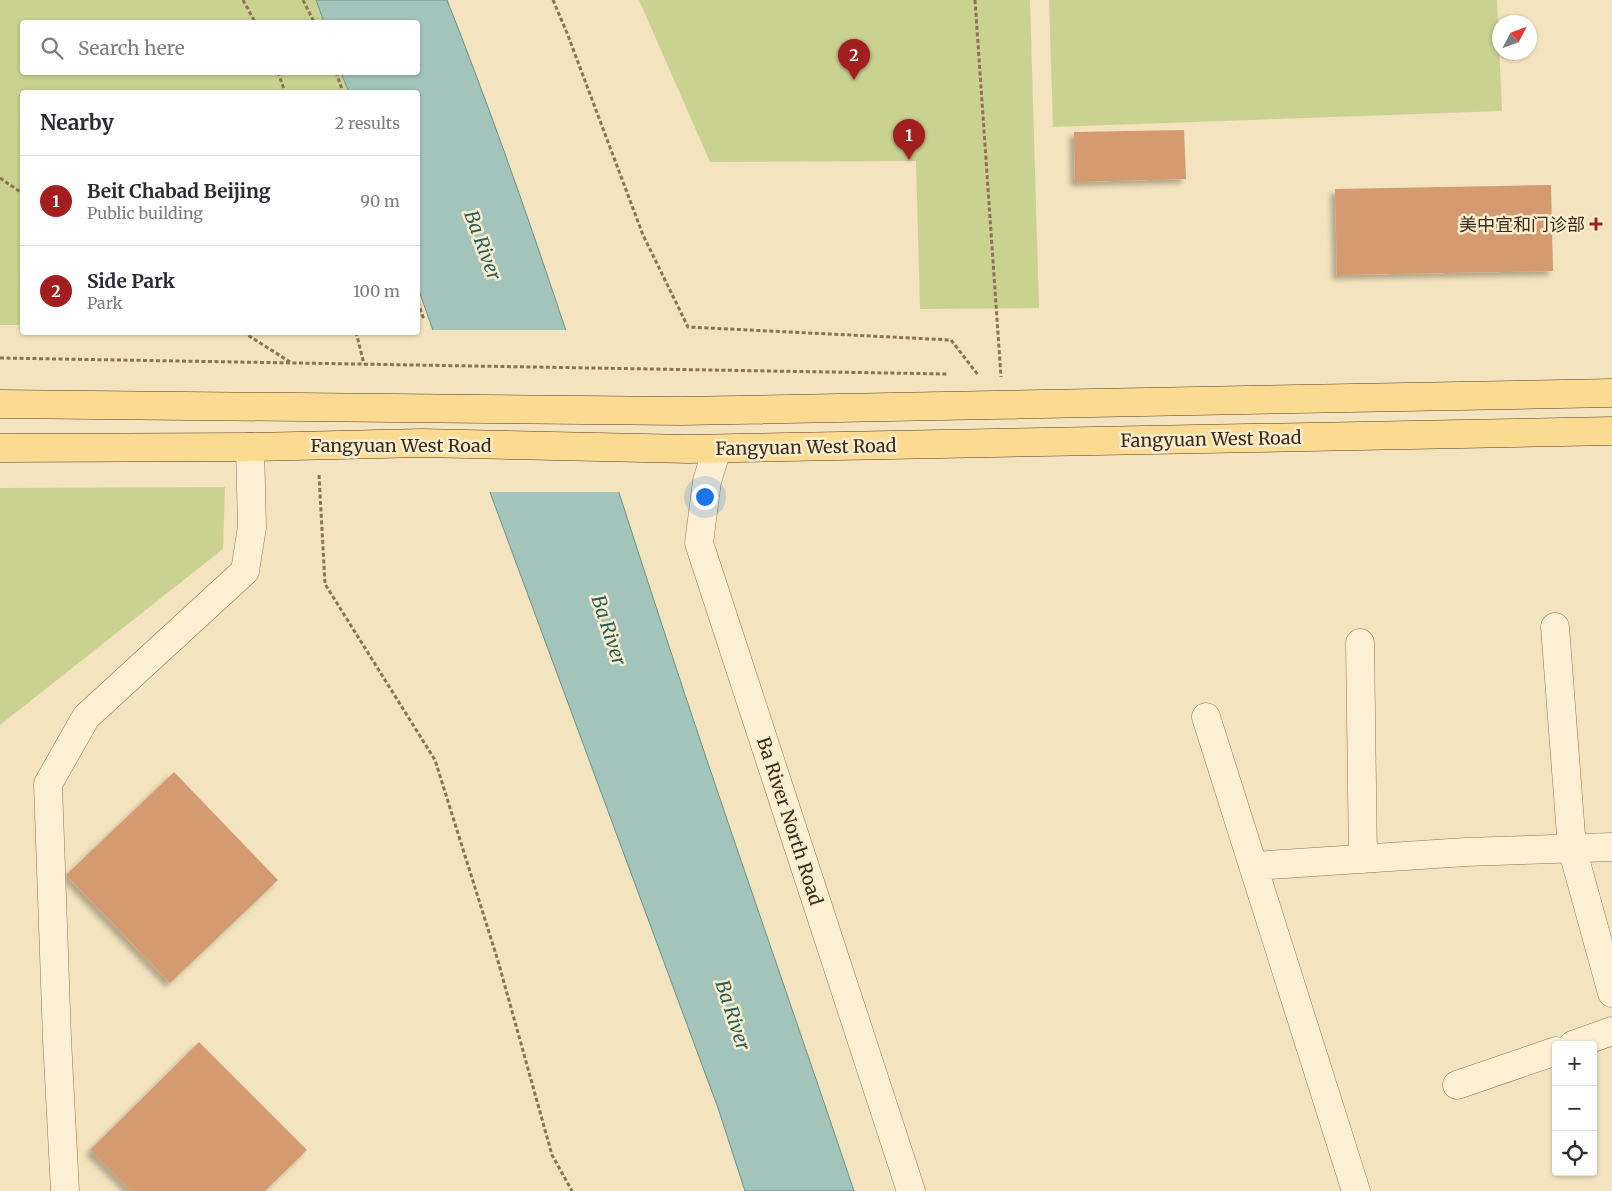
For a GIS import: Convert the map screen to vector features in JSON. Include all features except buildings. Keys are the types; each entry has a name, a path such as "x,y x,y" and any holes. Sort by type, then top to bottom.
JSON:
{"main road":[{"name":"Fangyuan West Road","path":"0,404 680,411 1612,393"},
{"name":"Fangyuan West Road","path":"0,448 250,447 422,443 688,449 1612,431"}],"street":[{"path":"65,1191 57,1039 48,784 86,717 245,571 252,527 250,447"},
{"name":"Ba River North Road","path":"717,448 707,481 699,543 911,1191"},
{"path":"1555,627 1572,848 1612,993"},
{"path":"1360,643 1363,859"},
{"path":"1206,718 1356,1191"},
{"path":"1254,866 1612,847"},
{"path":"1585,1041 1612,1032"},
{"path":"1457,1085 1552,1052"}],"path":[{"path":"243,0 255,20"},
{"path":"303,0 313,20"},
{"path":"553,0 643,235 688,327 951,340 1002,405"},
{"path":"975,0 1002,405"},
{"path":"279,75 284,90"},
{"path":"337,75 342,90"},
{"path":"0,178 20,192"},
{"path":"420,308 424,320"},
{"path":"248,335 290,362"},
{"path":"357,335 364,364"},
{"path":"0,358 949,374"},
{"path":"968,375 986,374"},
{"path":"993,374 1001,374"},
{"path":"318,444 326,584 435,760 498,961 552,1155 572,1191"}],"green space":[{"path":"0,0 330,0 338,20 20,20 20,75 360,75 367,90 20,90 20,325 0,325"},
{"path":"639,0 1030,0 1039,308 920,309 916,161 710,162"},
{"path":"1049,0 1497,0 1498,15 1492,15 1492,60 1500,60 1502,111 1053,127"},
{"path":"225,487 223,549 0,725 0,488"}],"water":[{"name":"Ba River","path":"316,0 447,0 477,77 532,232 708,764 854,1191 745,1191 718,1108 491,495 420,294 420,90 348,90 342,75 420,75 420,20 323,20"}],"pier":[{"path":"430,330 568,330 621,492 487,492"}],"place":[{"name":"Side Park","path":"854,80"},
{"name":"Beit Chabad Beijing","path":"909,160"},
{"name":"美中宜和门诊部","path":"1596,224"}]}
